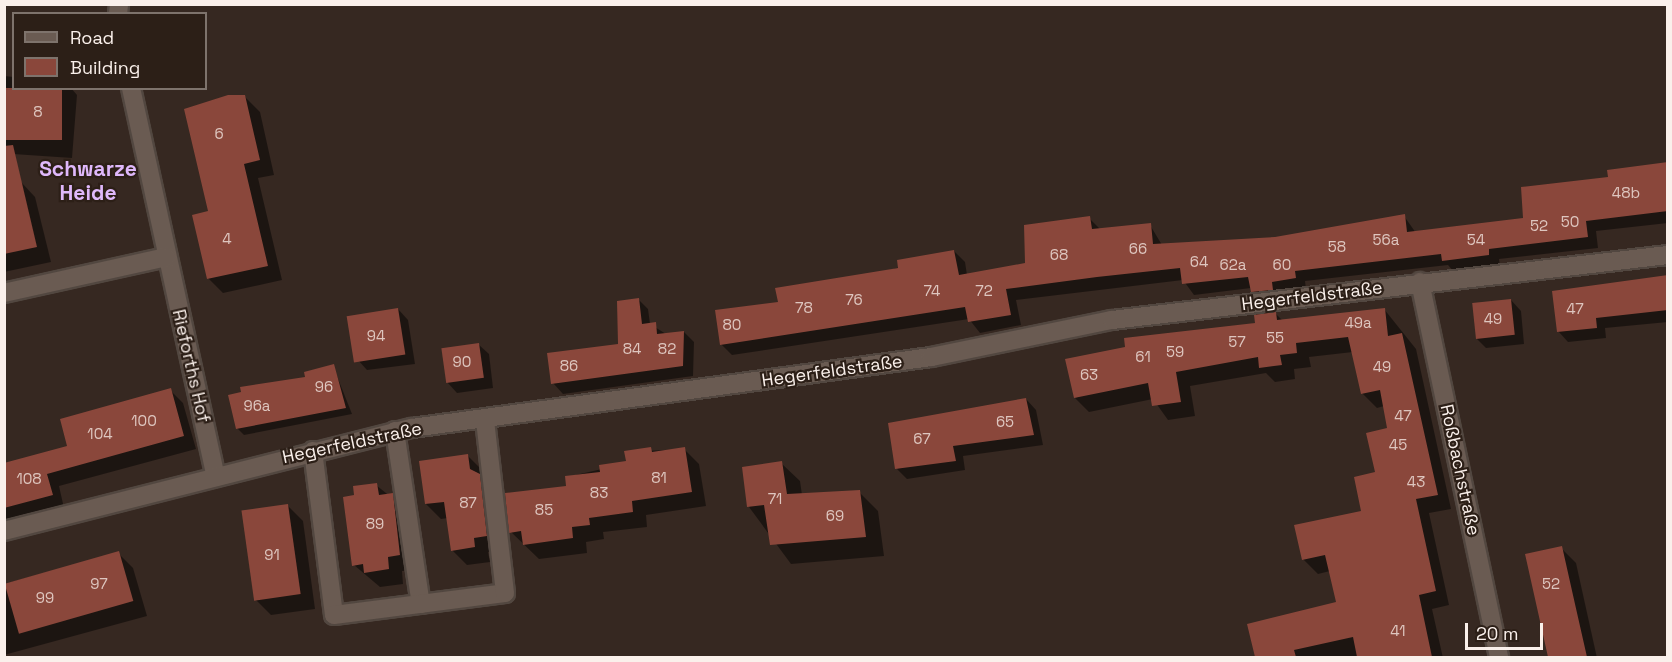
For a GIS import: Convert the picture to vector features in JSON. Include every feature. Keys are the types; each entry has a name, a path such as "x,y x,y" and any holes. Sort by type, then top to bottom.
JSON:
{"street":[{"name":"Rieforths Hof","path":"131,90 215,474"},
{"name":"Hegerfeldstraße","path":"4,531 215,474 395,431 931,357 1112,320 1420,282 1668,255"},
{"path":"4,293 166,257"},
{"name":"Roßbachstraße","path":"1420,282 1499,657"},
{"path":"313,451 334,615 505,593 485,418"},
{"path":"395,431 421,604"}],"building":[{"path":"4,88 62,90 62,140 4,140"},
{"path":"228,95 245,95 260,160 244,164 268,266 207,279 192,215 208,211 184,109"},
{"path":"13,145 37,247 4,254 4,146"},
{"path":"1668,162 1668,211 1586,221 1588,237 1489,249 1489,255 1442,261 1441,254 1295,271 1296,278 1272,282 1273,290 1251,292 1248,277 1182,284 1180,268 1097,277 1006,289 1011,315 968,322 965,307 720,345 715,310 778,302 775,288 898,268 897,260 954,250 959,275 1025,263 1024,225 1090,216 1092,229 1151,223 1153,244 1275,237 1405,214 1407,232 1523,218 1521,187 1608,177 1607,170"},
{"path":"1668,275 1668,310 1596,318 1597,328 1557,332 1552,291"},
{"path":"639,298 642,324 656,322 657,334 684,331 683,366 551,384 547,353 618,344 617,301"},
{"path":"1511,299 1515,335 1476,339 1472,303"},
{"path":"398,308 405,354 354,363 347,316"},
{"path":"1385,308 1388,336 1402,333 1438,495 1416,499 1436,591 1419,595 1432,657 1357,657 1353,637 1294,650 1296,657 1255,657 1247,624 1336,602 1325,555 1302,560 1294,525 1361,511 1354,477 1375,472 1366,433 1387,428 1380,390 1361,394 1348,337 1296,343 1297,353 1280,355 1282,365 1259,368 1258,357 1176,372 1181,402 1152,406 1148,383 1074,398 1065,359 1125,347 1124,338 1255,323 1254,315 1276,312 1277,320"},
{"path":"479,343 484,378 446,383 441,348"},
{"path":"334,364 346,408 236,429 228,395 241,392 240,387 305,377 304,372"},
{"path":"171,388 184,436 47,474 53,495 4,508 4,463 67,446 60,419"},
{"path":"1026,398 1034,435 953,446 956,461 895,469 888,423"},
{"path":"651,447 652,452 685,447 692,492 632,501 633,512 589,518 590,525 572,527 573,538 523,545 521,531 509,533 505,493 566,486 565,476 600,472 599,465 626,461 624,451"},
{"path":"468,454 470,469 480,474 487,536 474,538 475,547 451,551 444,502 425,504 419,461"},
{"path":"782,461 787,494 860,490 866,537 770,545 764,505 747,507 742,467"},
{"path":"377,483 379,495 393,493 400,555 388,557 389,569 364,573 363,564 352,566 343,497 354,495 353,486"},
{"path":"288,504 301,594 254,601 241,511"},
{"path":"1562,546 1587,657 1548,657 1525,554"},
{"path":"119,551 133,601 19,634 5,584"}],"district":[{"name":"Schwarze Heide","path":"88,181"}]}
